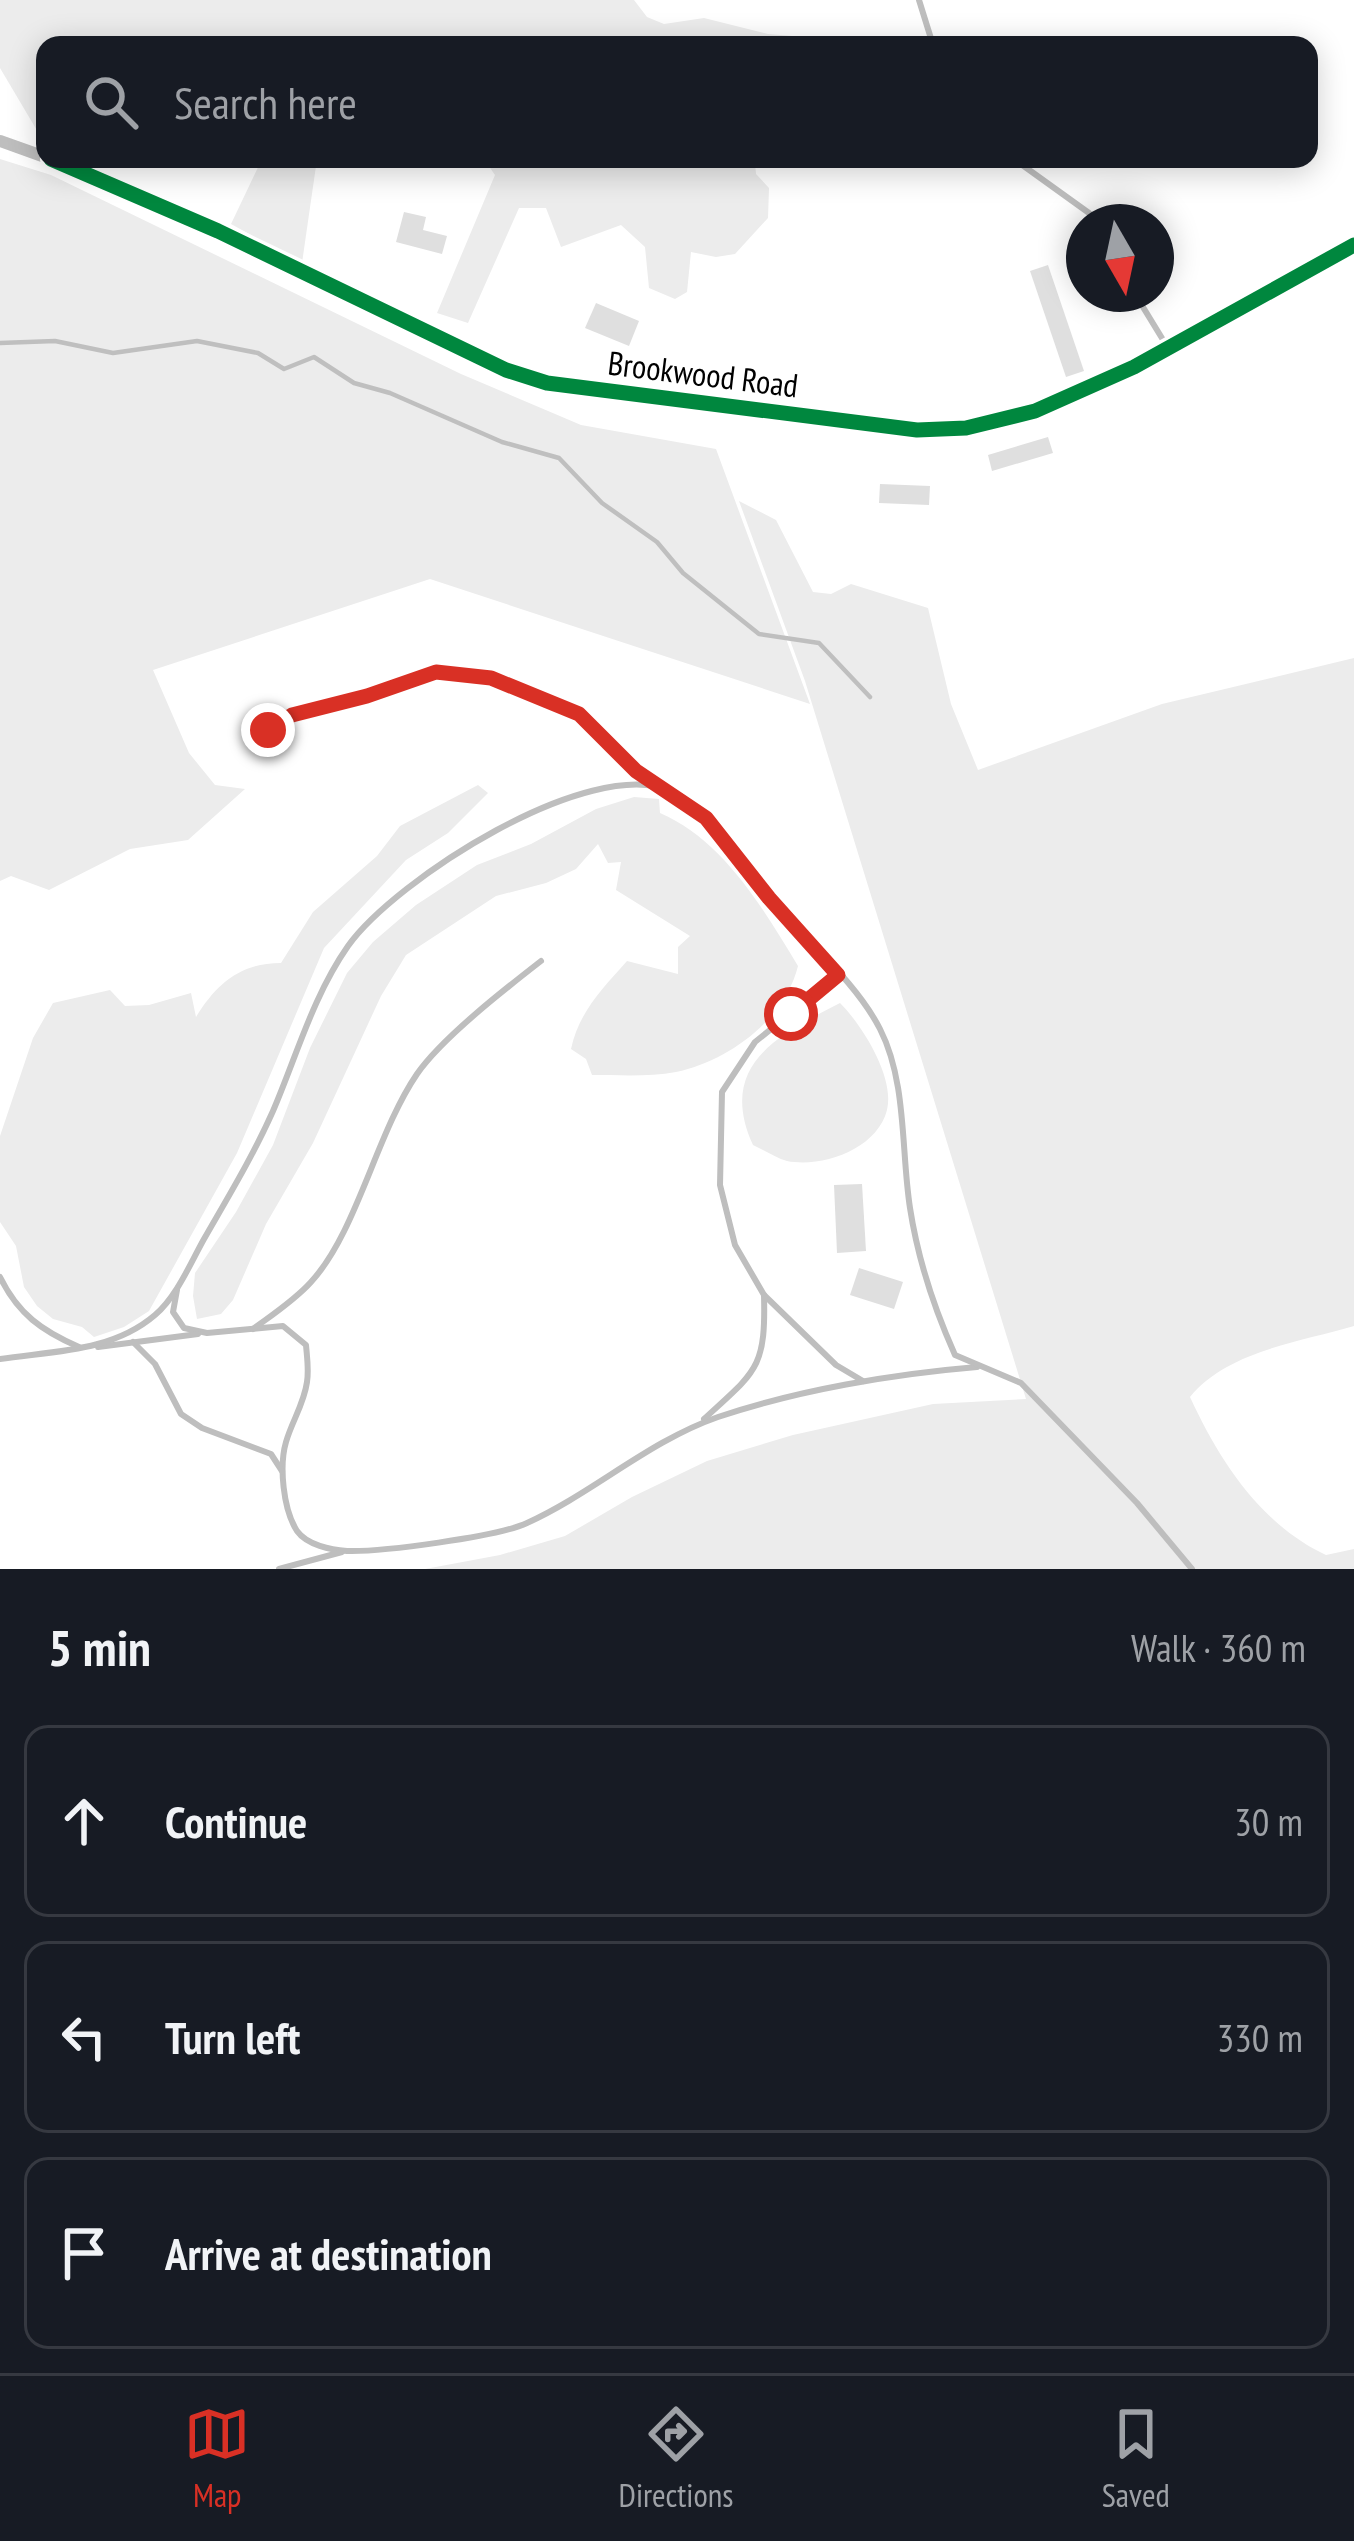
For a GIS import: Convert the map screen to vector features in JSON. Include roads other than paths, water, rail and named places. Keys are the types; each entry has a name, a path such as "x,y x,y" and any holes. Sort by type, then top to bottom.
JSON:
{"street":[{"name":"Brookwood Road","path":"0,141 36,154"},
{"name":"Brookwood Road","path":"71,168 218,231 506,370 580,390 917,430 966,428 1035,411 1168,348 1354,245"}],"lane":[{"path":"919,0 930,36"},
{"path":"1027,168 1077,204"},
{"path":"1146,312 1168,348"},
{"path":"268,730 292,715 436,672 491,678 579,714 636,771 706,818 881,1031 893,1072 910,1209 931,1301 955,1355 1021,1383 1137,1503 1192,1569"},
{"path":"0,1276 12,1302 32,1322 82,1348 126,1335 158,1313 242,1177 324,984 350,943 384,908 440,864 527,815 629,784 670,791"},
{"path":"250,1330 313,1281 340,1237 378,1147 418,1072 500,992 542,962"},
{"path":"838,975 755,1042 722,1092 720,1185 735,1245 764,1295 836,1365 866,1383"},
{"path":"177,1286 173,1312 184,1328 207,1333"},
{"path":"697,1426 756,1367 765,1342 764,1295"},
{"path":"0,1359 283,1326 306,1345 308,1377 300,1414 286,1442 286,1500 298,1532 314,1544 345,1551"},
{"path":"133,1342 155,1364 181,1414 202,1428 271,1454 283,1474"},
{"path":"279,1569 345,1551 519,1526 557,1509 676,1434 766,1402 918,1372 982,1367"}],"waterway":[{"path":"0,343 55,341 113,353 197,341 258,353 284,369 314,357 354,383 390,393 502,442 559,458 602,503 657,542 683,573 759,634 819,643 870,697"}]}
